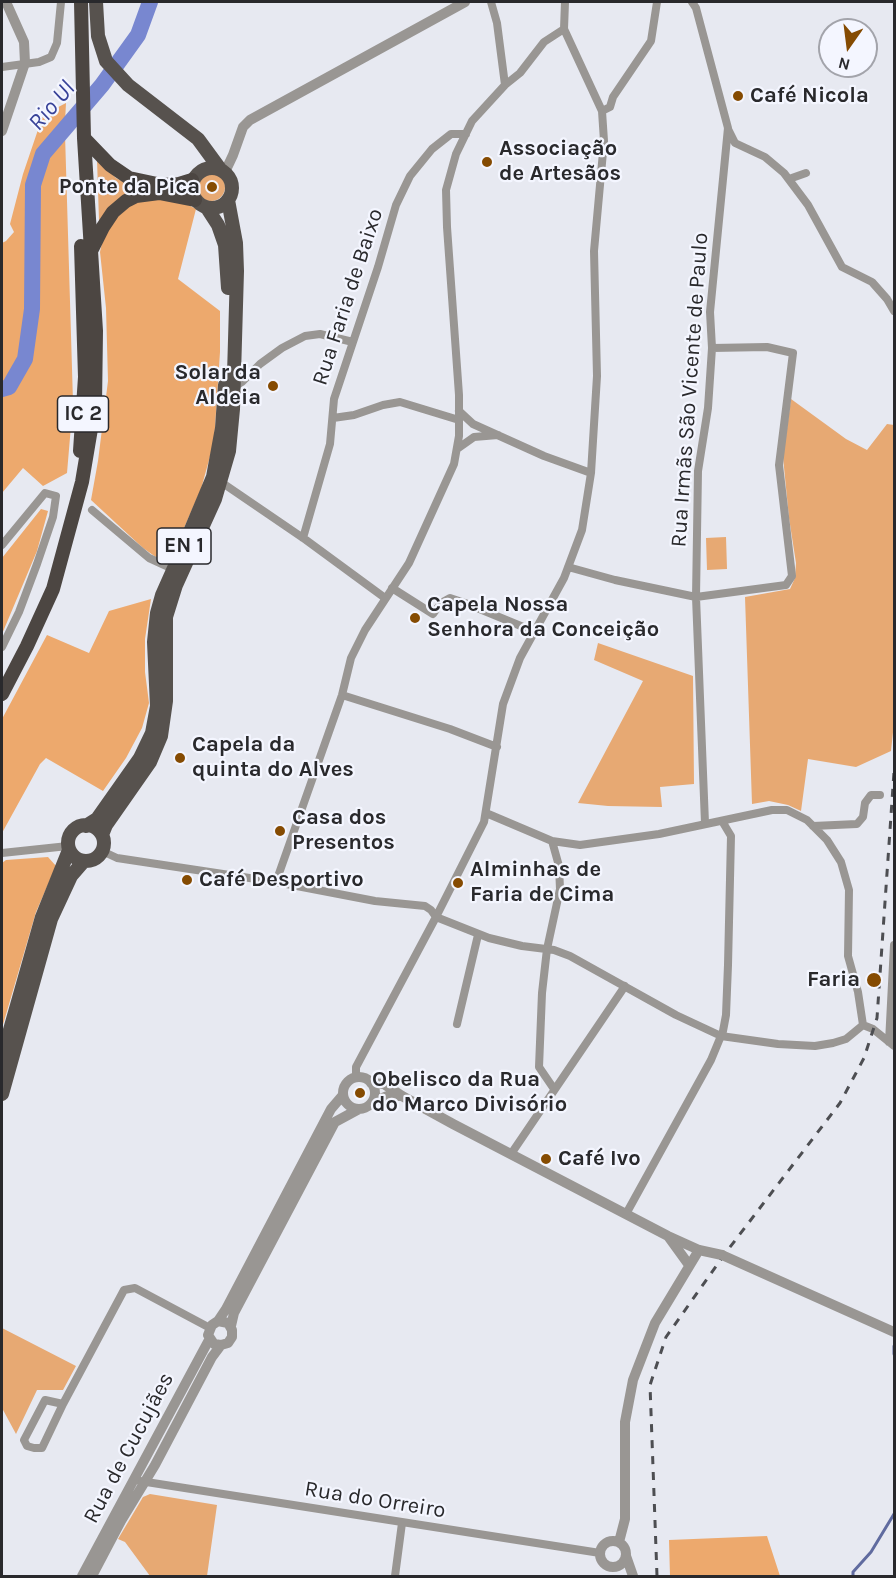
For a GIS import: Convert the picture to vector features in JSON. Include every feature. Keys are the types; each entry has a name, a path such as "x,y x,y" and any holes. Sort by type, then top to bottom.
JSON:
{"highway":[{"name":"IC 2","path":"74,2 80,76"},
{"name":"IC 2","path":"2,675 30,622 49,579 76,483 80,453 85,377 81,2"},
{"name":"IC 2","path":"2,694 27,646 52,589 82,482 91,436 96,387 96,331 81,138"},
{"path":"81,138 110,165 129,178 162,185 179,184 196,176"},
{"path":"90,253 113,212 136,196 159,193 201,204"}],"main road":[{"name":"EN 1","path":"2,1058 42,917 69,848 68,841 72,832 97,819 140,758 152,733 158,706 154,642 157,613 162,595 213,477 229,390 237,271 236,243 228,200 232,185 198,139 128,85 106,62 98,36 96,2"},
{"name":"EN 1","path":"102,835 150,762 158,745 166,711 166,617 176,585 221,482 233,425 229,390 228,272 225,245 218,225 191,187 204,146"},
{"path":"196,176 210,167 223,171"},
{"path":"201,204 219,207 228,200"},
{"path":"2,1094 51,919 71,876 84,861 94,859 102,851 104,843 102,835 96,829 86,826"},
{"path":"69,848 74,856 84,861"}],"street":[{"path":"2,131 25,63 24,42 6,2"},
{"path":"2,67 39,62 51,57 57,43 61,2"},
{"path":"223,171 233,155 243,127 250,120 465,2"},
{"path":"491,2 497,23 505,86"},
{"path":"356,1077 356,1067 484,822 503,704 520,658 568,567 582,530 591,473 597,376 594,251 604,141 602,111 564,29 565,2"},
{"path":"602,111 610,107 613,97 651,41 657,2"},
{"name":"Rua Irmãs São Vicente de Paulo","path":"692,2 696,8 728,128 710,312 712,348 708,408 698,471 696,597 705,823"},
{"path":"276,882 342,695 351,658 385,598 414,554 454,464 459,415 446,190 456,154 472,121 520,73 544,42 564,29"},
{"path":"728,128 735,142 765,157 784,173 808,205 842,267 872,282 894,311"},
{"name":"Rua Faria de Baixo","path":"303,538 330,444 334,399 396,205 410,176 432,149 451,134 466,134"},
{"path":"789,179 806,173"},
{"path":"229,390 282,348 305,336 320,334 353,342"},
{"path":"568,567 615,580 696,597 786,585 792,576 779,465 793,353 768,347 712,348"},
{"path":"333,418 354,415 400,402 459,415 544,456 591,473"},
{"path":"457,449 474,437 503,435"},
{"path":"221,482 385,598"},
{"path":"2,545 45,492 56,496 53,517 37,564 19,612 2,647"},
{"path":"92,510 148,558 173,569"},
{"path":"392,588 433,614 441,603 450,598 533,631"},
{"path":"342,695 450,729 497,747"},
{"path":"813,826 856,824 863,817 865,803 871,795 879,795"},
{"path":"486,813 552,841 580,845 659,834 722,821 743,814 772,810 787,810 807,820 827,840 841,862 849,890 848,956 858,992 863,1025"},
{"path":"626,1214 711,1060 721,1036 727,1005 731,836 722,821"},
{"path":"552,841 559,866 560,889 546,950 540,1067 554,1089"},
{"path":"2,853 69,848"},
{"path":"102,851 117,858 276,882 375,901 425,906 436,917 478,935 570,956 703,1029 721,1036 778,1044 815,1046 833,1044 846,1039 863,1025"},
{"path":"457,1024 478,935"},
{"path":"892,1044 894,945"},
{"path":"511,1154 625,986"},
{"path":"863,1025 870,1027 892,1044"},
{"path":"373,1102 375,1092 371,1083 363,1077 356,1077 347,1083 343,1095 347,1104 359,1109 387,1096 402,1096"},
{"path":"371,1083 384,1084 402,1096 668,1236 699,1250 722,1255 894,1332"},
{"name":"Rua de Cucujães","path":"92,1576 212,1329 226,1309 331,1109 343,1095"},
{"name":"Rua de Cucujães","path":"82,1576 212,1357 221,1345 232,1337 231,1326 234,1313 335,1122 359,1109"},
{"path":"668,1236 689,1265"},
{"path":"619,1542 625,1519 625,1422 633,1380 655,1323 699,1250"},
{"path":"63,1404 45,1400 24,1440 27,1446 42,1448 124,1290 135,1288 212,1329"},
{"path":"212,1329 225,1322 231,1326"},
{"path":"212,1329 214,1344 221,1345"},
{"name":"Rua do Orreiro","path":"139,1481 600,1553"},
{"path":"395,1576 402,1523"},
{"path":"621,1576 604,1564 600,1553 606,1543 619,1542 625,1548 633,1576"},
{"path":"612,1568 623,1564 627,1556"}],"shaded area":[{"path":"66,103 65,122 49,141 32,182 28,323 18,365 8,382 2,386 2,243 14,232 10,224 23,174 43,115"},
{"path":"65,134 73,402 67,473 43,486 23,468 2,493 2,395 11,392 28,360 34,325 39,177 47,154"},
{"path":"97,159 116,178 133,187 142,188 99,221"},
{"path":"211,173 221,177 225,187 221,197 211,201 201,197 197,187 201,177"},
{"path":"158,197 179,200 196,209 178,279 220,311 220,352 214,442 201,489 170,560 160,560 143,548 91,500 108,381 106,308 100,252 103,238 111,222 136,201"},
{"path":"791,399 846,439 867,450 887,424 894,425 894,723 891,751 856,767 808,759 801,811 788,805 769,801 752,804 745,597 790,589 795,578 796,563 783,457"},
{"path":"41,509 48,511 37,551 2,634 2,558"},
{"path":"726,537 727,569 707,570 706,538"},
{"path":"151,599 145,639 145,672 149,703 142,728 126,758 103,791 46,758 40,764 2,833 2,719 47,635 89,653 109,611"},
{"path":"598,643 693,676 694,784 660,787 662,807 578,803 643,681 594,660"},
{"path":"48,857 56,866 36,912 2,1028 2,863 6,860"},
{"path":"2,1328 76,1366 63,1390 37,1390 16,1434 2,1408"},
{"path":"150,1494 217,1505 207,1576 150,1576 125,1542 118,1539 143,1497"},
{"path":"767,1536 780,1576 670,1576 669,1540"}],"waterway":[{"name":"Rio Ul","path":"2,389 9,387 25,359 32,309 33,185 43,154 102,85 138,35 150,2"},
{"path":"894,1346 894,1354"},
{"path":"853,1576 853,1572 871,1552 894,1514"}],"railway":[{"path":"657,1576 650,1385 666,1337 724,1255 840,1103 864,1058 877,1018 894,772"}],"place":[{"name":"Café Nicola","path":"738,96"},
{"name":"Associação de Artesãos","path":"487,162"},
{"name":"Ponte da Pica","path":"212,187"},
{"name":"Solar da Aldeia","path":"273,386"},
{"name":"Capela Nossa Senhora da Conceição","path":"415,618"},
{"name":"Capela da quinta do Alves","path":"180,758"},
{"name":"Casa dos Presentos","path":"280,831"},
{"name":"Café Desportivo","path":"187,880"},
{"name":"Alminhas de Faria de Cima","path":"458,883"},
{"name":"Faria","path":"874,980"},
{"name":"Obelisco da Rua do Marco Divisório","path":"360,1093"},
{"name":"Café Ivo","path":"546,1159"}]}
